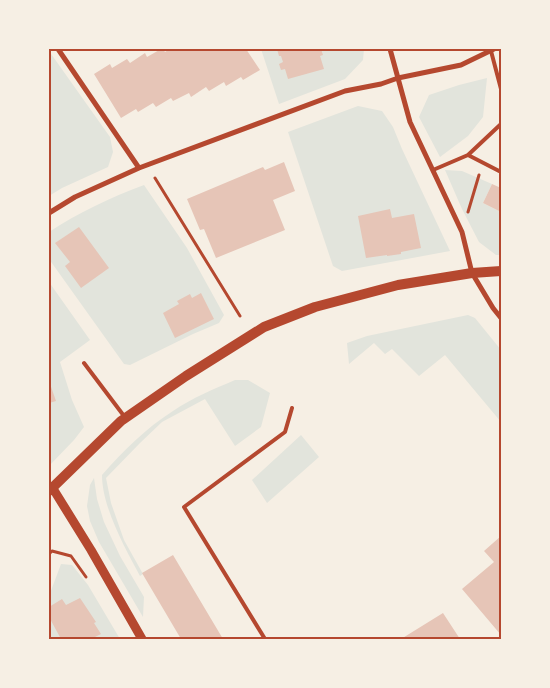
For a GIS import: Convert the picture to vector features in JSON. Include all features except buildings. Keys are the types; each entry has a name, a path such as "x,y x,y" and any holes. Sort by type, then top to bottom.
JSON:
{"main road":[{"path":"50,489 126,418 186,376 264,327 315,307 398,285 472,273 501,271"}],"street":[{"path":"58,49 139,168"},
{"path":"390,49 410,122 462,232 472,273 501,318"},
{"path":"49,213 75,197 139,168 345,92 398,78 460,65 492,50"},
{"path":"50,489 91,550 142,639"}],"lane":[{"path":"492,50 501,89"},
{"path":"433,170 468,155 501,124"},
{"path":"468,155 501,172"},
{"path":"84,363 126,418"},
{"path":"265,639 184,507 285,432 292,408"}],"path":[{"path":"462,232 483,162"},
{"path":"155,178 240,316"},
{"path":"49,554 52,551 71,556 88,580"}],"shaded area":[{"path":"261,49 364,49 363,60 345,79 279,104"},
{"path":"49,51 110,137 113,152 108,167 49,196"},
{"path":"487,78 483,117 468,136 440,157 419,117 429,95"},
{"path":"358,106 382,111 393,127 450,251 342,271 333,266 288,132"},
{"path":"445,170 462,171 492,184 483,203 501,212 501,255 496,255 479,242"},
{"path":"144,185 187,248 224,315 219,323 130,365 124,364 49,259 49,232 95,206"},
{"path":"49,282 90,340 60,362 72,400 84,427 49,466"},
{"path":"468,315 475,318 501,350 501,422 445,355 419,376 392,349 385,354 374,343 349,364 347,343 367,336"},
{"path":"235,380 248,380 270,393 261,427 235,446 205,399 162,422 106,478 111,503 124,540 143,574 140,576 110,514 102,475 135,440 153,425 180,406"},
{"path":"301,435 319,457 267,503 252,480"},
{"path":"94,478 97,499 104,522 120,556 144,597 143,617 99,542 90,521 87,506 90,485"},
{"path":"61,564 72,565 88,585 120,639 49,639 49,596"}]}
